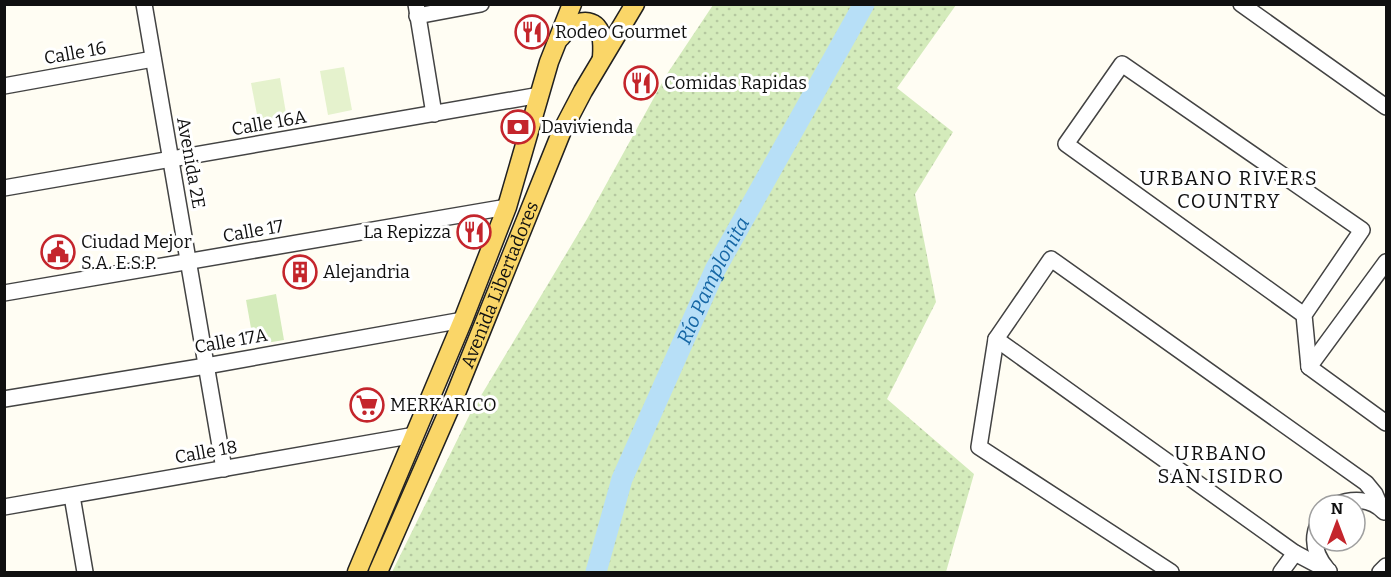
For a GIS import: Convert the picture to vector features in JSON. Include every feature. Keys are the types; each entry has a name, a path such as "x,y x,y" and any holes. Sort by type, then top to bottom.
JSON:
{"main road":[{"name":"Avenida Libertadores","path":"357,573 463,320 507,207 549,62 572,4"},
{"name":"Avenida Libertadores","path":"378,573 452,403 561,133 579,98 635,4"},
{"path":"558,40 572,26 581,22 589,22 599,30 602,38 602,58"}],"street":[{"name":"Avenida 2E","path":"144,4 224,469"},
{"path":"434,114 417,10 481,4"},
{"path":"1241,4 1386,107"},
{"name":"Calle 16","path":"4,86 153,59"},
{"path":"1304,315 1066,144 1122,64 1362,230 1304,315 1309,367 1386,423"},
{"name":"Calle 16A","path":"4,188 540,95"},
{"name":"Calle 17","path":"4,293 507,207"},
{"path":"1171,573 979,447 996,339 1051,259 1366,483 1384,511"},
{"path":"1309,367 1386,262"},
{"name":"Calle 17A","path":"4,399 463,320"},
{"path":"996,339 1295,553 1330,572"},
{"name":"Calle 18","path":"4,507 415,435"},
{"path":"72,496 85,573"},
{"path":"1367,502 1384,511"},
{"path":"1281,573 1295,553"},
{"path":"1317,553 1320,561 1330,572"},
{"path":"1380,573 1386,566"}],"green space":[{"path":"713,5 956,5 897,88 953,132 915,194 936,302 887,399 974,474 946,572 392,572 470,414 587,219 667,74"},
{"path":"344,67 352,110 328,115 320,71"},
{"path":"280,78 287,119 259,125 251,83"},
{"path":"276,294 284,340 254,345 246,300"}],"waterway":[{"name":"Río Pamplonita","path":"596,572 622,479 715,270 864,4"}],"place":[{"name":"Rodeo Gourmet","path":"532,32"},
{"name":"Comidas Rapidas","path":"641,83"},
{"name":"Davivienda","path":"518,127"},
{"name":"La Repizza","path":"474,232"},
{"name":"Ciudad Mejor S.A. E.S.P.","path":"58,252"},
{"name":"Alejandria","path":"300,272"},
{"name":"MERKARICO","path":"367,405"}],"district":[{"name":"URBANO RIVERS COUNTRY","path":"1229,190"},
{"name":"URBANO SAN ISIDRO","path":"1221,464"}]}
